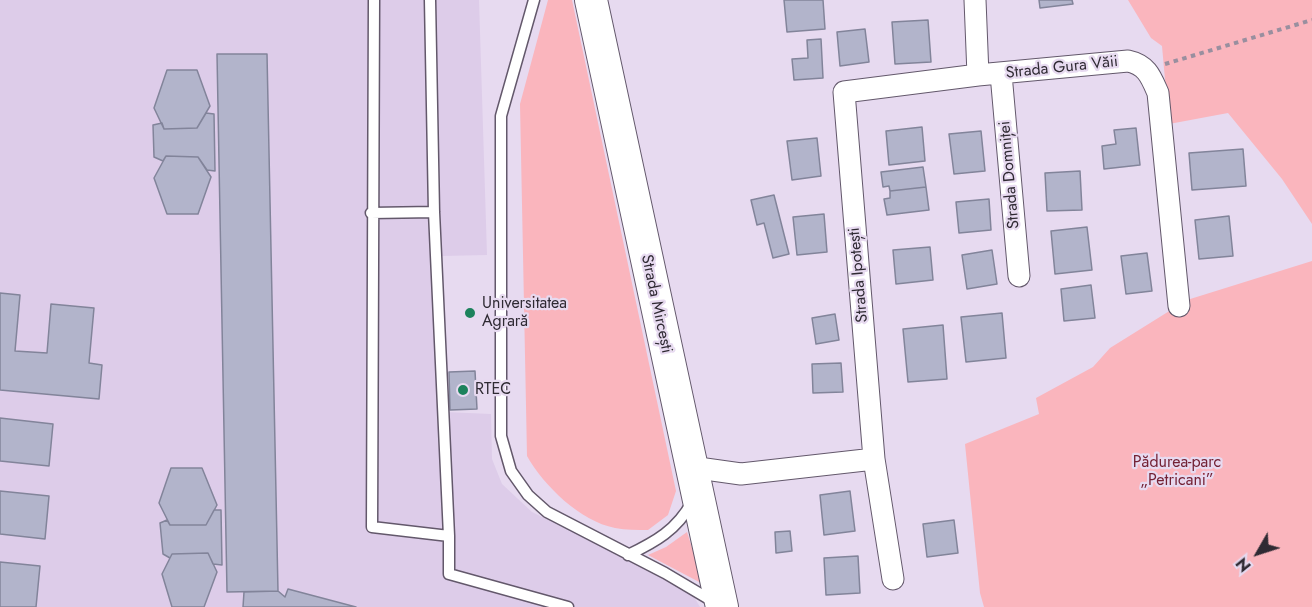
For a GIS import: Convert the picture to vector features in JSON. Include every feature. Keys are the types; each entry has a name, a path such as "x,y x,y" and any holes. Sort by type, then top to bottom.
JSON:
{"main road":[{"name":"Strada Mircești","path":"591,0 722,607"}],"street":[{"path":"975,0 978,75"},
{"name":"Strada Gura Văii","path":"844,92 978,75 1128,61 1138,63 1147,70"},
{"path":"1147,70 1158,93 1179,306"},
{"name":"Strada Domniței","path":"1001,74 1019,276"},
{"name":"Strada Ipotești","path":"844,92 874,459 893,579"},
{"path":"694,481 874,459"}],"lane":[{"path":"374,0 371,213 372,527 449,536"},
{"path":"430,0 434,212 449,574 551,605 568,607"},
{"path":"534,0 501,116 501,436 511,471 528,495 547,512 722,607"},
{"path":"371,213 434,212"},
{"path":"628,555 671,532 685,517 694,481"}],"path":[{"path":"1147,70 1312,20"}],"shaded area":[{"path":"0,0 479,0 487,255 442,256 445,412 491,414 492,459 502,484 532,512 690,590 700,607 0,607"}],"green space":[{"path":"548,0 572,0 676,491 668,515 648,530 615,528 589,518 564,501 553,490 527,456 520,104"},
{"path":"1128,0 1312,0 1312,224 1282,179 1228,113 1169,124 1162,46 1151,38"},
{"name":"Pădurea-parc „Petricani”","path":"1312,261 1312,607 984,607 980,593 965,444 1039,414 1036,398 1093,367 1110,348 1187,300"},
{"path":"687,532 703,582 701,583 648,555 666,547"}],"building":[{"path":"784,0 823,0 825,29 787,32"},
{"path":"1039,0 1072,0 1073,4 1040,8"},
{"path":"928,20 931,62 895,64 892,22"},
{"path":"865,29 869,62 840,66 837,32"},
{"path":"821,39 823,78 794,80 792,59 808,58 807,40"},
{"path":"217,54 267,54 278,591 227,592"},
{"path":"167,70 197,70 210,106 197,128 164,129 154,108"},
{"path":"206,113 214,114 215,171 207,170 198,157 166,156 163,161 154,157 153,125 162,123 164,129 197,128"},
{"path":"922,127 925,161 889,165 886,131"},
{"path":"1136,128 1140,165 1104,169 1102,146 1116,144 1114,130"},
{"path":"981,131 985,171 954,174 949,134"},
{"path":"817,138 821,176 792,180 787,141"},
{"path":"1243,149 1246,186 1192,190 1189,153"},
{"path":"166,156 198,157 211,177 198,214 167,214 154,178"},
{"path":"923,167 926,187 890,191 889,186 883,187 881,172"},
{"path":"1080,171 1082,210 1047,211 1045,173"},
{"path":"926,187 929,210 887,215 884,199 890,198 890,191"},
{"path":"774,195 789,254 773,258 764,223 757,225 751,200"},
{"path":"989,199 991,230 959,233 956,202"},
{"path":"824,214 827,252 797,255 793,217"},
{"path":"1229,216 1233,256 1199,259 1195,220"},
{"path":"1087,227 1092,270 1055,274 1051,231"},
{"path":"930,247 933,280 896,284 893,250"},
{"path":"992,250 997,284 967,289 962,255"},
{"path":"1147,253 1152,291 1126,294 1121,256"},
{"path":"1091,285 1095,318 1064,321 1061,289"},
{"path":"0,293 20,295 15,351 47,353 51,304 94,308 89,363 102,365 99,399 0,390"},
{"path":"1002,313 1006,358 966,362 961,317"},
{"path":"835,314 839,340 816,344 812,318"},
{"path":"943,325 947,379 908,382 903,329"},
{"path":"841,363 843,392 813,393 812,364"},
{"name":"RTEC","path":"475,371 477,409 450,410 449,372"},
{"path":"0,418 53,424 49,466 0,461"},
{"path":"171,468 202,468 217,505 206,525 170,525 159,503"},
{"path":"0,491 49,496 45,539 0,534"},
{"path":"850,491 855,531 824,535 820,495"},
{"path":"214,510 221,510 222,565 213,564 208,553 172,554 170,558 163,554 160,523 167,520 170,525 206,525"},
{"path":"954,520 958,553 927,557 923,524"},
{"path":"790,531 792,551 776,553 775,532"},
{"path":"208,553 217,572 204,607 172,607 162,574 172,554"},
{"path":"858,556 860,593 826,595 824,558"},
{"path":"0,562 40,566 36,607 0,607"},
{"path":"288,589 356,607 243,607 244,592 278,591 285,597"}],"place":[{"name":"Universitatea Agrară","path":"470,313"},
{"name":"RTEC","path":"463,390"}]}
